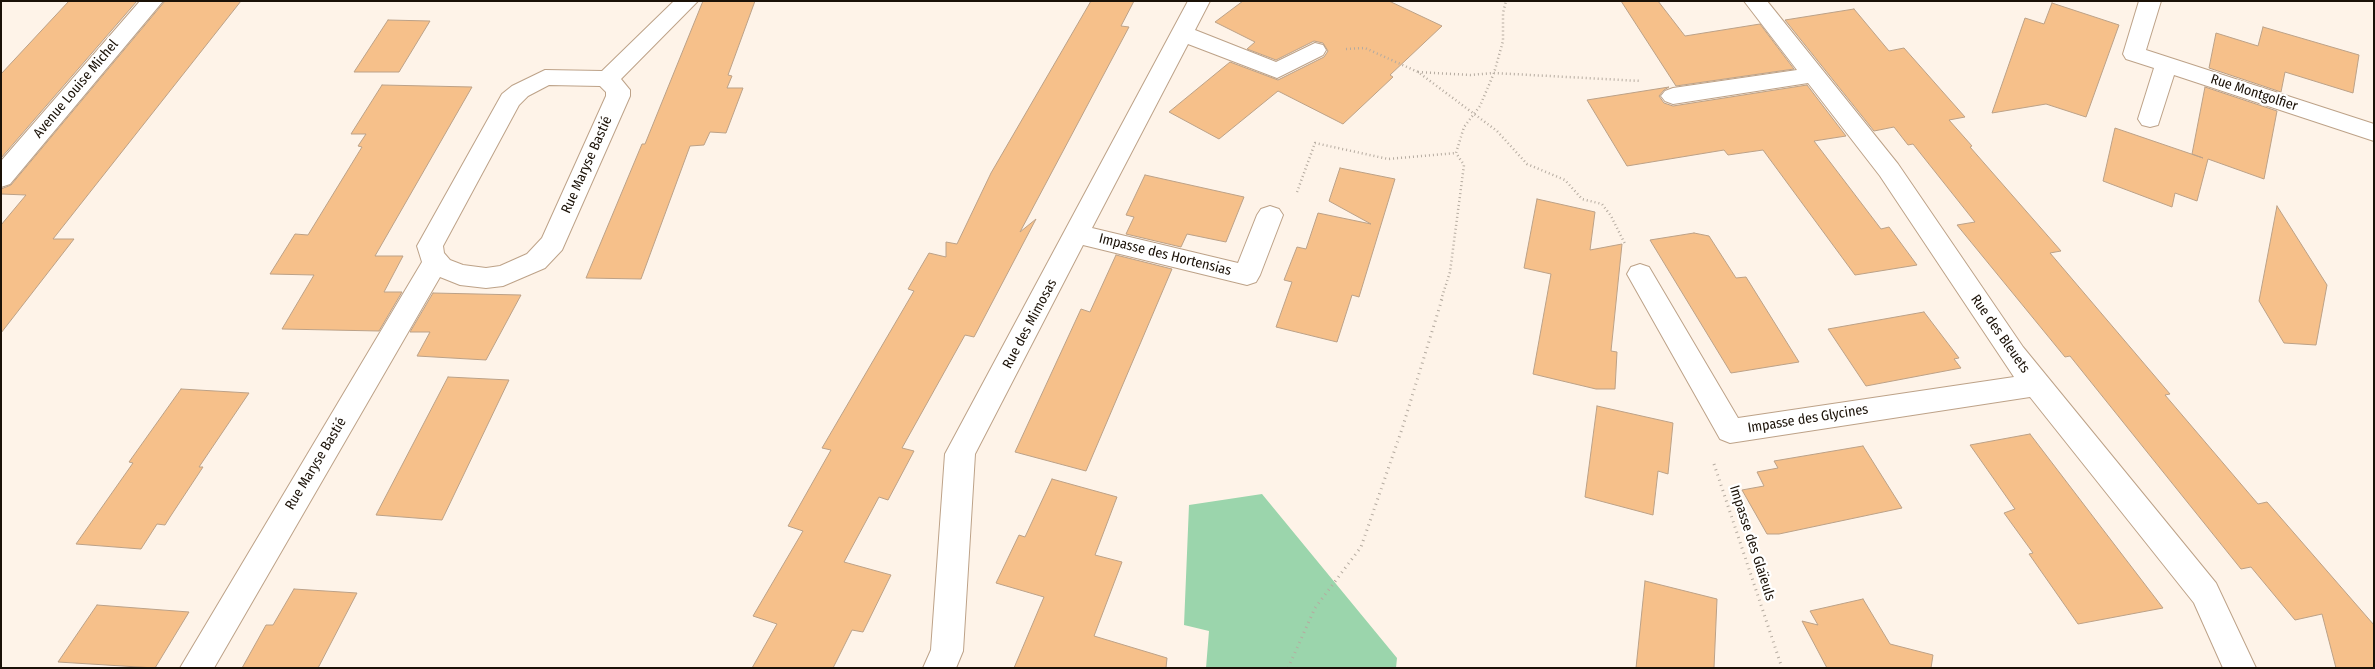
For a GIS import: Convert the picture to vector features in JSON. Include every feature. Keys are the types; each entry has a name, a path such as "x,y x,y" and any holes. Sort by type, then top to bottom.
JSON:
{"street":[{"name":"Avenue Louise Michel","path":"1,178 152,1"},
{"path":"436,261 432,256 430,246 510,100 520,90 545,78 584,77 607,79 687,1"},
{"name":"Rue des Mimosas","path":"939,668 947,651 960,454 1078,234 1199,1"},
{"name":"Rue des Bleuets","path":"1755,1 1890,170 2012,355 2205,593 2240,668"},
{"name":"Rue Montgolfier","path":"2150,1 2134,54 2374,133"},
{"path":"1183,34 1278,72 1315,50"},
{"path":"2150,119 2166,65"},
{"path":"1673,96 1813,75"},
{"name":"Rue Maryse Bastié","path":"196,668 436,261 442,267 460,275 486,278 503,276 536,261 553,243 618,96 618,90 607,79"},
{"name":"Impasse des Hortensias","path":"1078,234 1247,275 1270,215"},
{"name":"Impasse des Glycines","path":"1640,274 1730,431 2036,384"}],"path":[{"path":"1288,668 1315,608 1361,547 1402,428 1450,272 1464,166 1456,153 1464,127 1475,113 1494,73 1503,41 1503,13 1506,1"},
{"path":"1315,50 1365,48 1400,62 1418,72 1475,113 1497,132 1527,164 1565,180 1582,198 1602,204 1611,216 1640,274"},
{"path":"1418,72 1470,75 1494,73 1646,82 1673,96"},
{"path":"1270,215 1292,204 1315,143 1388,159 1456,153"},
{"name":"Impasse des Glaïeuls","path":"1730,431 1710,452 1782,668"}],"green space":[{"path":"1262,494 1397,658 1396,668 1206,668 1209,631 1184,625 1189,505"}],"building":[{"path":"69,1 137,1 1,158 1,74"},
{"path":"165,1 241,1 53,239 74,239 1,333 1,225 26,195 1,194 1,189 11,185"},
{"path":"703,1 755,1 728,75 732,76 727,88 743,88 726,133 710,132 704,145 690,146 641,279 586,278 642,144 645,144"},
{"path":"1091,1 1134,1 1121,26 1129,27 1020,232 1036,219 974,337 965,335 902,448 914,451 888,500 879,497 844,562 891,575 863,632 852,630 833,668 752,668 777,624 753,616 803,531 788,526 831,450 822,448 914,291 908,289 929,253 946,257 946,242 957,244 991,173"},
{"path":"1243,1 1389,1 1442,26 1390,75 1393,77 1343,124 1278,91 1219,139 1169,112 1230,62 1278,80 1324,57 1328,51 1323,43 1314,41 1276,60 1247,49 1255,42 1215,22"},
{"path":"1621,1 1658,1 1685,36 1760,24 1794,69 1676,86"},
{"path":"2052,3 2119,25 2086,117 2046,104 1992,113 2025,18 2044,24"},
{"path":"1854,9 1889,51 1904,48 1965,117 1949,120 1972,146 1970,147 2061,251 2050,253 2170,394 2165,395 2258,504 2267,502 2374,625 2374,668 2336,668 2322,614 2295,620 2251,567 2241,569 2070,356 2065,357 1957,225 1975,222 1913,144 1908,145 1894,127 1874,131 1785,20"},
{"path":"388,20 430,21 399,72 354,72"},
{"path":"2263,27 2359,55 2353,93 2285,72 2281,92 2209,68 2216,33 2258,46"},
{"path":"382,85 472,87 375,256 403,256 384,292 402,292 379,331 282,329 314,275 270,274 295,234 308,235 362,147 358,146 366,134 351,134"},
{"path":"1807,85 1846,136 1814,141 1881,229 1889,227 1917,265 1855,275 1763,150 1728,155 1724,150 1627,166 1587,100 1669,87 1659,96 1664,103 1673,106"},
{"path":"2205,87 2277,111 2264,179 2208,159 2197,201 2175,193 2172,207 2103,181 2115,128 2203,158 2192,154"},
{"path":"1340,168 1395,179 1359,297 1352,295 1337,342 1276,327 1292,282 1284,280 1297,247 1306,249 1318,213 1371,224 1329,201"},
{"path":"1145,175 1244,197 1226,242 1187,234 1181,247 1126,234 1134,217 1126,215"},
{"path":"1537,199 1595,212 1590,250 1622,244 1611,351 1617,352 1615,389 1596,389 1533,374 1551,274 1524,268"},
{"path":"2277,206 2327,285 2316,345 2284,343 2259,301"},
{"path":"1694,233 1709,236 1736,278 1746,277 1799,362 1731,373 1650,240"},
{"path":"1116,255 1172,269 1086,471 1015,452 1081,309 1090,312"},
{"path":"433,293 521,295 486,360 417,356 430,332 410,332"},
{"path":"1924,312 1959,358 1954,359 1961,368 1866,386 1828,329"},
{"path":"448,377 509,380 442,520 376,515"},
{"path":"181,389 249,393 199,467 203,467 165,525 157,524 141,549 76,544 133,463 129,462"},
{"path":"1597,406 1673,423 1668,474 1658,471 1653,515 1585,497"},
{"path":"2030,434 2163,608 2078,624 2029,554 2033,553 2004,513 2015,509 1970,445"},
{"path":"1863,446 1902,508 1779,534 1767,534 1742,490 1764,486 1757,472 1778,468 1774,461"},
{"path":"1052,479 1117,497 1095,555 1122,562 1094,636 1167,658 1166,668 1014,668 1044,597 996,583 1019,535 1025,537"},
{"path":"1645,581 1717,599 1714,668 1636,668"},
{"path":"294,589 357,593 318,668 242,668 266,625 273,625"},
{"path":"1863,599 1890,644 1933,655 1931,668 1827,668 1802,621 1818,625 1810,611"},
{"path":"97,605 189,612 155,668 58,662"}]}
